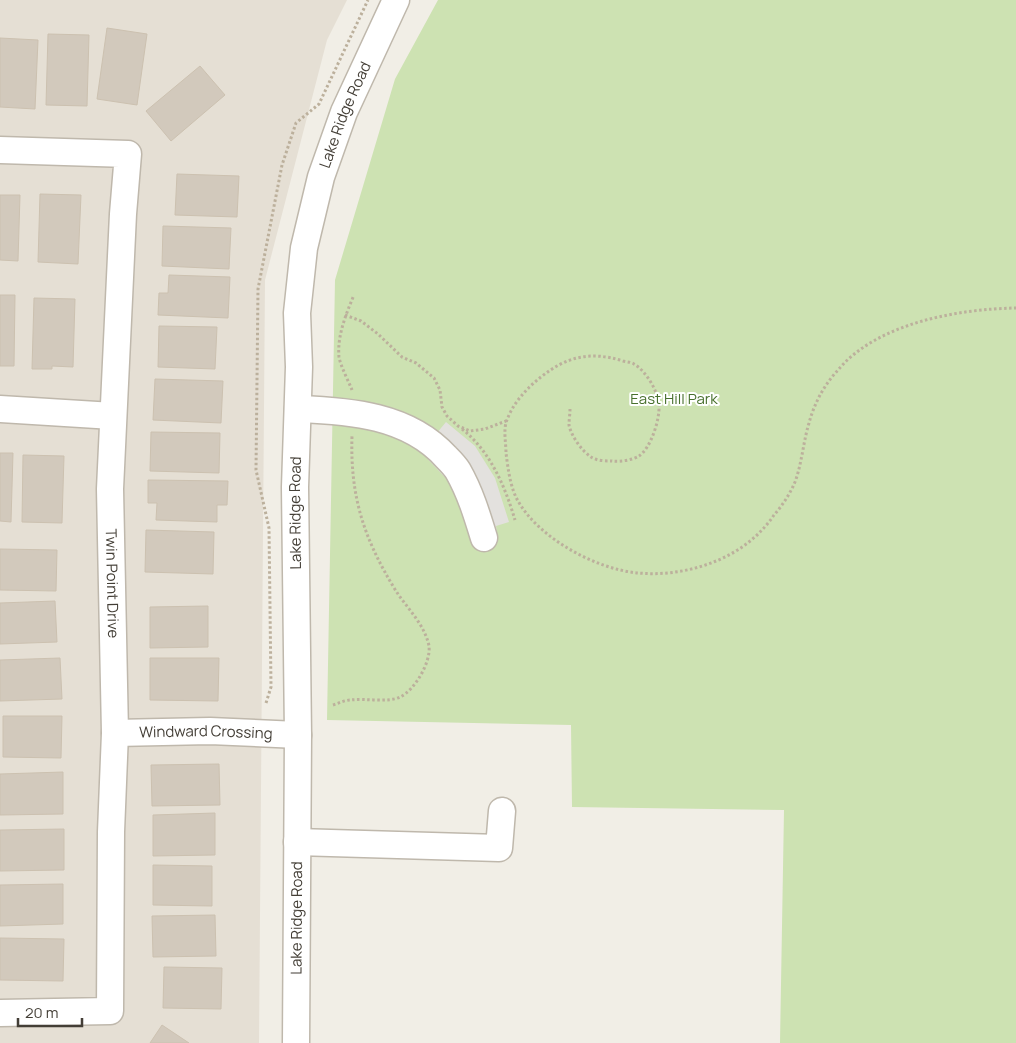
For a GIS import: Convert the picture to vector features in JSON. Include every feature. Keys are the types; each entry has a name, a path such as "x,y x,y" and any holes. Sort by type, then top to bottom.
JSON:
{"street":[{"name":"Lake Ridge Road","path":"296,1043 298,735 295,497 299,367 297,313 304,248 321,177 344,112 396,0"},
{"name":"Twin Point Drive","path":"0,150 128,154 123,214 110,489 115,734 111,832 110,1012 0,1013"},
{"path":"298,408 372,416 405,427 436,446 458,470 472,501 484,538"},
{"path":"0,409 113,416"},
{"name":"Windward Crossing","path":"115,734 210,731 298,735"},
{"path":"297,842 499,848 502,811"}],"path":[{"path":"333,705 349,700 400,698 414,686 421,675 429,648 425,633 379,563 364,528 356,499 351,462 354,396 339,357 340,340 346,315 354,296"},
{"path":"506,420 507,465 516,498 526,513 558,542 598,564 621,570 639,573 665,573 686,570 707,565 739,549 760,532 780,508 794,485 802,457 808,424 815,404 838,370 853,355 886,334 935,319 972,312 1016,308"},
{"path":"346,315 378,334 402,357 416,363 434,378 440,390 442,407 447,416 475,441 492,465 501,482 515,520"},
{"path":"458,426 470,431 498,425 506,420 521,397 544,374 560,363 592,355 611,357 634,364 647,376 656,394 659,406 657,424 652,440 640,455 619,462 602,461 591,457 577,443 569,427 570,409"}],"shaded area":[{"path":"0,0 347,0 327,40 265,280 259,1043 0,1043"},
{"path":"446,422 475,446 495,478 509,522 496,526 498,540 474,544 457,490 421,452"}],"green space":[{"name":"East Hill Park","path":"438,0 1016,0 1016,1043 780,1043 784,810 572,807 571,725 327,720 335,280 395,79"}],"building":[{"path":"107,28 147,34 137,105 97,99"},
{"path":"48,34 89,35 87,106 46,105"},
{"path":"0,38 38,40 35,109 0,107"},
{"path":"200,66 225,95 171,141 146,111"},
{"path":"177,174 239,176 237,217 175,215"},
{"path":"40,194 81,195 78,264 38,262"},
{"path":"0,195 20,195 18,261 0,260"},
{"path":"163,226 231,228 229,269 162,266"},
{"path":"169,275 230,277 228,318 158,315 159,293 168,293"},
{"path":"0,295 15,295 14,366 0,366"},
{"path":"34,298 75,299 73,367 52,366 52,369 32,369"},
{"path":"159,326 217,327 215,369 158,367"},
{"path":"155,379 223,381 221,423 153,420"},
{"path":"151,432 220,433 219,473 150,471"},
{"path":"0,453 13,453 11,522 0,521"},
{"path":"23,455 64,456 62,523 22,522"},
{"path":"148,480 228,481 227,505 217,505 217,522 156,520 157,503 148,503"},
{"path":"146,530 214,532 213,574 145,572"},
{"path":"0,549 57,550 56,591 0,590"},
{"path":"55,601 57,642 0,644 0,603"},
{"path":"208,606 208,647 150,648 150,607"},
{"path":"60,658 62,699 0,701 0,660"},
{"path":"150,658 219,658 218,701 150,700"},
{"path":"3,716 62,716 61,758 3,757"},
{"path":"219,764 220,805 152,806 151,765"},
{"path":"63,772 63,814 0,815 0,774"},
{"path":"215,813 215,855 153,856 153,815"},
{"path":"64,829 64,870 0,871 0,830"},
{"path":"153,865 212,866 212,906 153,905"},
{"path":"63,884 63,924 0,926 0,885"},
{"path":"215,915 216,956 153,957 152,916"},
{"path":"0,938 64,939 63,981 0,980"},
{"path":"164,967 222,968 221,1009 163,1008"},
{"path":"162,1025 189,1043 150,1043"}]}
